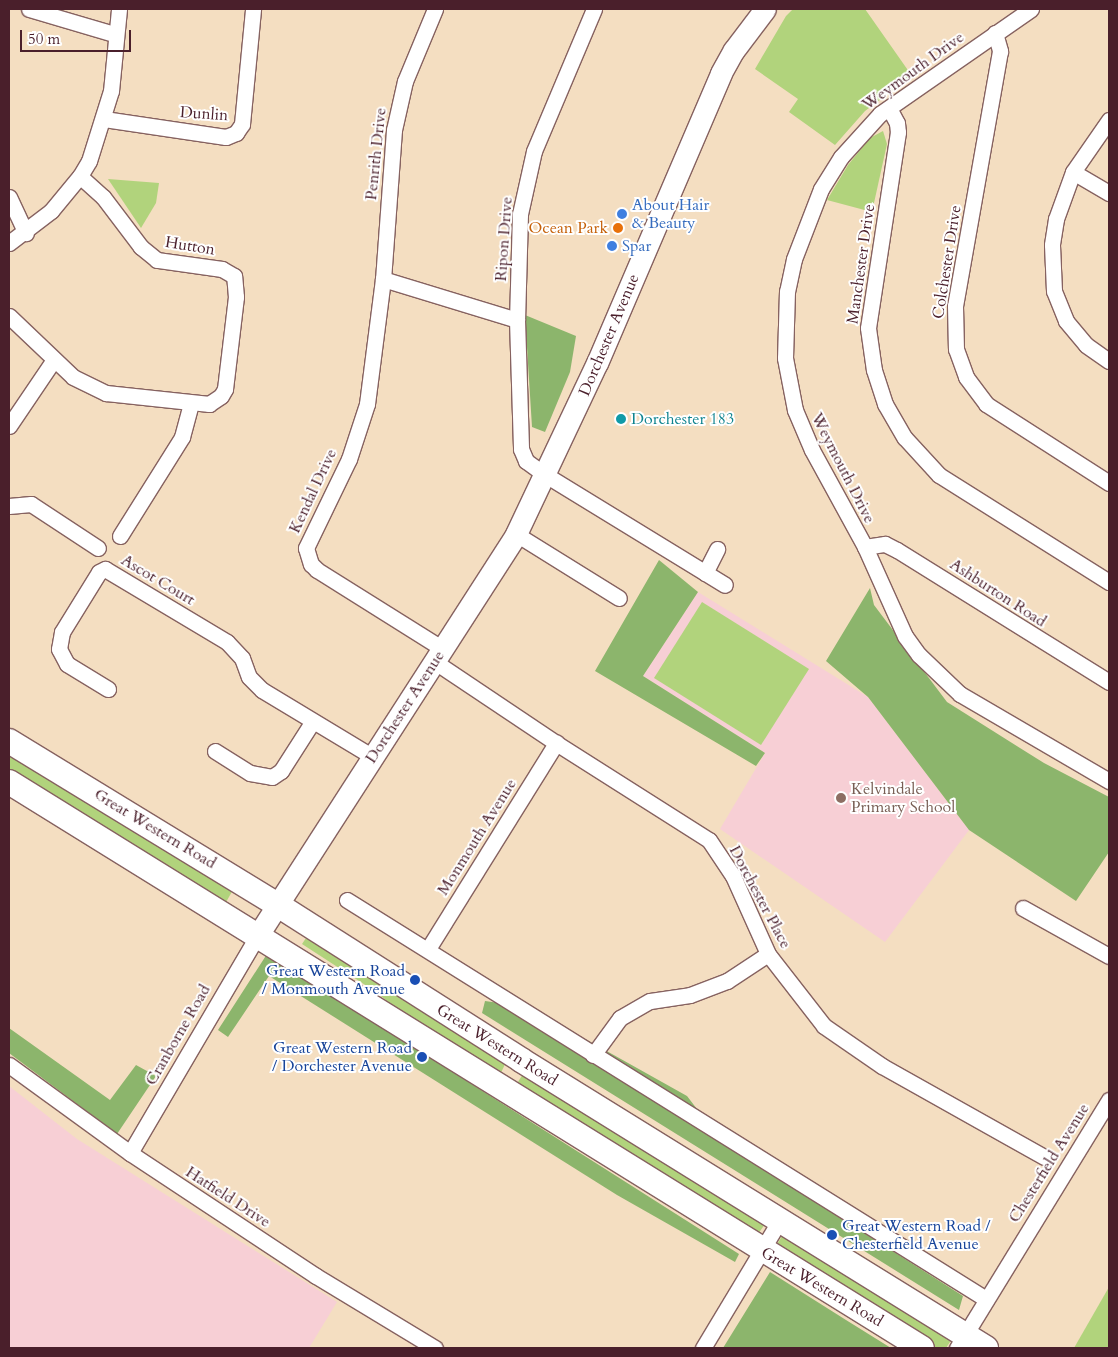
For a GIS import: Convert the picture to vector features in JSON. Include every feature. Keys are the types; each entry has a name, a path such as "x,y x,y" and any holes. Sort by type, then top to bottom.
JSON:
{"main road":[{"name":"Great Western Road","path":"9,741 278,905 521,1060 780,1220 961,1341 986,1348"},
{"name":"Great Western Road","path":"9,782 258,935 502,1090 922,1348"},
{"path":"502,1090 521,1060"}],"street":[{"path":"29,9 114,34"},
{"path":"9,243 26,233 51,210 80,176 104,119 111,91 114,34 119,9"},
{"name":"Dunlin","path":"104,119 226,136 236,133 242,124 253,9"},
{"name":"Penrith Drive","path":"383,279 394,130 405,81 435,9"},
{"name":"Ripon Drive","path":"544,474 526,461 521,449 517,320 520,214 534,151 594,9"},
{"name":"Dorchester Avenue","path":"258,935 516,534 597,363 721,73 734,50 765,9"},
{"name":"Weymouth Drive","path":"1030,9 889,108 859,133 821,189 794,259 784,332 789,387 795,410 864,547 905,636 941,677 960,694 1109,781"},
{"name":"Colchester Drive","path":"995,34 1000,51 955,306 956,349 966,377 986,404 1109,483"},
{"name":"Manchester Drive","path":"889,108 898,123 898,132 868,328 874,370 885,404 905,438 939,475 1109,582"},
{"path":"1109,120 1073,172 1056,219 1052,245 1054,291 1066,321 1086,345 1109,361"},
{"path":"1073,172 1109,193"},
{"name":"Hutton","path":"9,316 53,361 73,377 106,392 209,404 221,396 225,389 236,297 234,276 222,269 157,260 141,246 103,197 80,176"},
{"path":"9,197 26,233"},
{"path":"383,279 517,320"},
{"name":"Kendal Drive","path":"383,279 367,404 349,459 308,539 307,556 317,570 439,655"},
{"path":"9,426 53,361"},
{"path":"120,536 182,437 191,403"},
{"path":"544,474 724,585"},
{"path":"9,506 31,504 98,548"},
{"path":"516,534 619,598"},
{"name":"Ashburton Road","path":"864,547 885,544 897,550 1109,682"},
{"path":"705,573 717,548"},
{"name":"Ascot Court","path":"108,689 67,664 59,649 62,632 99,572 105,569 227,642 242,658 253,682 373,757"},
{"name":"Dorchester Place","path":"439,655 556,743 710,840 733,876 768,954 824,1026 882,1066 1044,1158"},
{"path":"215,751 250,773 272,777 281,770 313,721"},
{"name":"Monmouth Avenue","path":"428,949 556,743"},
{"path":"347,900 428,949 592,1055 986,1299"},
{"path":"1023,908 1109,956"},
{"name":"Cranborne Road","path":"130,1154 258,935"},
{"path":"592,1055 620,1018 650,1001 690,995 727,981 768,954"},
{"name":"Hatfield Drive","path":"9,1065 130,1154 425,1346"},
{"name":"Chesterfield Avenue","path":"961,1341 1109,1100"},
{"path":"703,1348 780,1220"}],"shaded area":[{"name":"Kelvindale Primary School","path":"698,592 868,697 969,830 885,942 720,829 765,753 643,676"},
{"path":"9,1086 77,1139 337,1302 309,1348 9,1348"}],"green space":[{"path":"793,9 865,9 912,76 865,111 835,145 789,112 798,99 755,69 786,16"},
{"path":"883,131 887,144 872,212 827,200 848,165 870,138"},
{"path":"108,179 159,183 156,203 141,228"},
{"path":"525,315 576,336 570,372 545,432 532,427"},
{"path":"659,560 698,592 643,676 765,753 756,766 595,671"},
{"path":"870,588 874,605 947,702 1044,763 1109,797 1109,852 1076,901 969,830 868,697 826,661"},
{"path":"702,602 809,669 761,745 654,678"},
{"path":"9,751 234,888 225,904 9,773"},
{"path":"308,935 506,1062 500,1075 424,1031 376,992 302,944"},
{"path":"267,954 739,1254 735,1262 617,1195 269,976 228,1037 218,1030"},
{"path":"485,1001 528,1007 687,1096 723,1143 963,1296 959,1310 482,1013"},
{"path":"9,1028 110,1100 136,1065 156,1076 117,1134 9,1053"},
{"path":"523,1074 765,1224 758,1234 516,1085"},
{"path":"782,1236 952,1339 946,1348 936,1348 779,1250 776,1246"},
{"path":"770,1272 846,1320 891,1348 723,1348"},
{"path":"1109,1287 1109,1348 1074,1348"}],"place":[{"name":"About Hair & Beauty","path":"622,214"},
{"name":"Ocean Park","path":"618,228"},
{"name":"Spar","path":"612,246"},
{"name":"Dorchester 183","path":"621,419"},
{"name":"Kelvindale Primary School","path":"841,798"},
{"name":"Great Western Road / Monmouth Avenue","path":"415,980"},
{"name":"Great Western Road / Dorchester Avenue","path":"422,1057"},
{"name":"Great Western Road / Chesterfield Avenue","path":"832,1235"}]}
